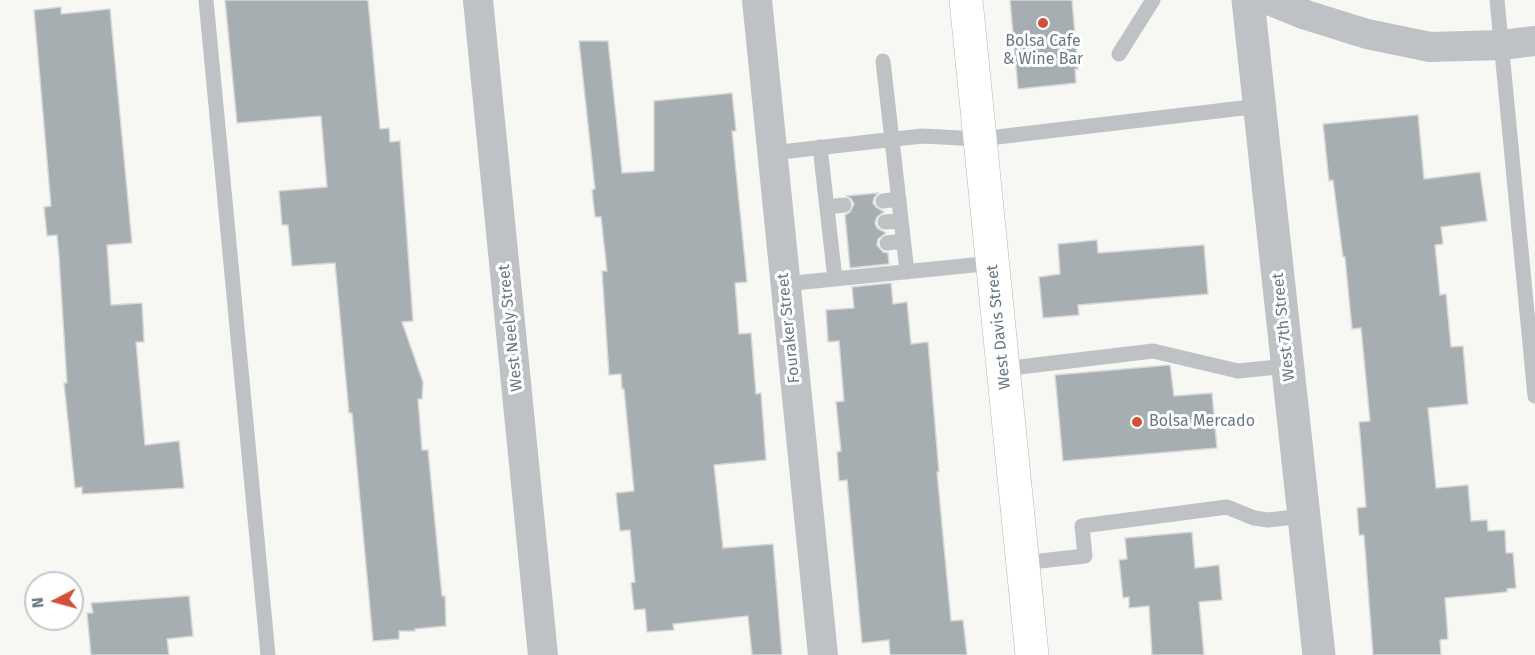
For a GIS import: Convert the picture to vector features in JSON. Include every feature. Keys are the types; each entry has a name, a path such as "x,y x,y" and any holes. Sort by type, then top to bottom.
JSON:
{"main road":[{"name":"West Davis Street","path":"966,0 1032,655"}],"street":[{"name":"West Neely Street","path":"478,0 543,655"},
{"name":"Fouraker Street","path":"757,0 823,655"},
{"name":"West 7th Street","path":"1248,0 1318,655"},
{"path":"1269,0 1306,15 1367,34 1430,47 1502,45 1535,41"}],"lane":[{"path":"206,0 268,655"},
{"path":"1119,54 1153,0"},
{"path":"1497,0 1535,396"},
{"path":"883,61 892,140 893,221 903,241 907,272"},
{"path":"772,153 922,136 980,139 1260,106"},
{"path":"820,147 835,279"},
{"path":"827,207 844,205"},
{"path":"830,229 846,227"},
{"path":"887,243 903,241"},
{"path":"832,249 848,247"},
{"path":"785,284 993,263"},
{"path":"1003,369 1153,351 1238,371 1288,366"},
{"path":"1023,563 1084,556 1082,526 1227,507 1254,518 1268,520 1304,516"}],"building":[{"path":"225,0 368,0 380,129 389,128 390,142 400,141 413,321 402,322 423,382 422,399 418,399 422,450 428,450 442,596 445,596 446,626 399,631 399,639 373,641 352,413 349,413 335,263 292,266 288,225 282,225 279,191 327,187 321,116 237,123"},
{"name":"Bolsa Cafe & Wine Bar","path":"1010,0 1072,0 1078,69 1075,69 1076,83 1018,89"},
{"path":"61,7 61,14 110,9 132,243 107,245 111,305 142,303 144,342 136,342 145,445 179,441 184,488 82,494 82,487 75,488 64,383 67,383 57,235 47,236 44,207 51,206 34,10"},
{"path":"579,41 608,41 622,173 654,171 654,101 732,93 736,131 732,131 747,282 735,283 739,334 751,333 756,394 761,393 766,460 714,465 723,548 773,544 782,655 752,655 748,616 673,624 674,630 647,632 645,609 634,610 631,583 635,582 630,530 620,531 616,493 634,491 621,374 609,375 602,271 607,271 601,217 595,217 592,190 595,189"},
{"path":"1418,115 1424,179 1480,172 1487,221 1441,227 1443,244 1435,245 1440,295 1446,294 1451,347 1463,346 1468,404 1428,408 1436,488 1468,485 1471,521 1487,520 1488,531 1505,530 1506,553 1513,553 1516,588 1507,589 1507,592 1445,598 1448,639 1440,640 1441,655 1373,655 1364,535 1359,535 1357,508 1366,507 1359,422 1370,421 1361,328 1352,329 1345,257 1343,257 1333,180 1329,181 1323,124"},
{"path":"878,193 873,203 884,212 877,217 875,223 877,228 886,233 878,239 877,245 883,252 888,253 889,264 850,268 845,215 850,212 854,204 846,196"},
{"path":"1097,240 1098,253 1204,245 1208,294 1078,305 1079,315 1043,318 1039,277 1060,274 1058,244"},
{"path":"891,283 893,304 907,302 911,344 928,342 951,621 963,620 967,655 890,655 889,640 862,643 847,480 839,481 837,452 841,451 836,402 844,401 839,341 828,342 826,310 854,308 852,287"},
{"name":"Bolsa Mercado","path":"1170,365 1174,396 1212,393 1217,448 1063,461 1055,375"},
{"path":"1192,532 1195,568 1219,565 1222,600 1199,602 1204,655 1152,655 1149,606 1129,608 1129,597 1123,598 1119,560 1127,559 1125,538"},
{"path":"189,596 193,636 167,639 169,655 91,655 87,613 93,613 91,603"}],"place":[{"name":"Bolsa Cafe & Wine Bar","path":"1043,23"},
{"name":"Bolsa Mercado","path":"1137,422"}]}
